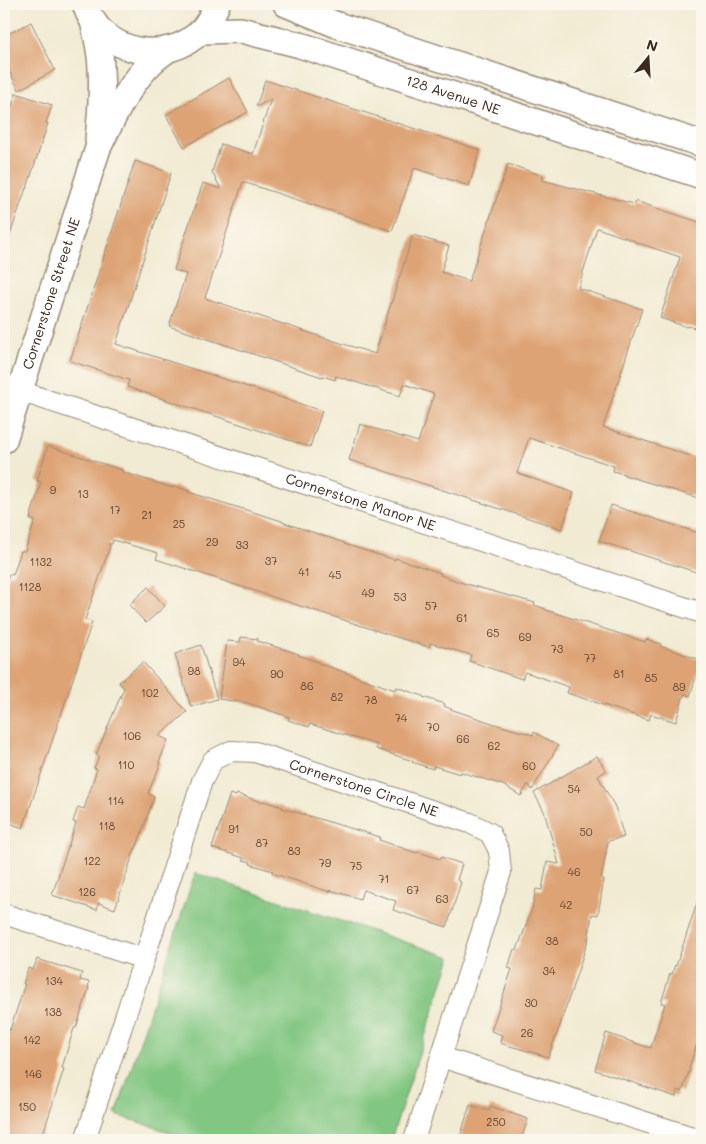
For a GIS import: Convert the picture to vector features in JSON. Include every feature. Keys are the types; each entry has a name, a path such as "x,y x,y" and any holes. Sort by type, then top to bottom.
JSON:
{"street":[{"path":"89,12 103,33 130,49 145,52 176,48 189,40 201,31 211,18 217,4"},
{"path":"286,4 337,25 702,144"},
{"name":"Cornerstone Street NE","path":"89,12 99,46 102,70 98,148"},
{"name":"128 Avenue NE","path":"201,31 241,30 300,45 702,176"},
{"name":"Cornerstone Street NE","path":"4,440 12,389 98,148 120,106 134,85 153,61 167,50"},
{"name":"Cornerstone Manor NE","path":"12,389 702,613"},
{"name":"Cornerstone Circle NE","path":"85,1140 202,781 213,760 231,751 256,752 470,823 490,833 499,851 501,872 414,1140"},
{"path":"4,914 144,959"},
{"path":"442,1057 702,1140"}],"green space":[{"path":"195,873 451,957 391,1140 194,1140 116,1115"}],"building":[{"path":"31,22 55,70 19,90 4,61 4,36"},
{"path":"229,78 248,112 184,147 166,115"},
{"path":"265,80 480,150 469,186 414,168 392,231 243,182 205,298 319,336 375,354 413,235 449,246 441,272 469,281 508,164 544,176 542,180 634,204 635,201 702,223 702,330 660,318 680,257 597,228 578,288 642,309 603,427 702,460 702,499 624,475 613,471 614,466 529,438 517,473 574,493 562,529 349,460 360,424 418,442 434,394 404,384 400,396 336,376 335,380 322,377 169,326 186,274 174,270 203,183 221,189 212,172 221,144 253,154 271,99 256,107"},
{"path":"16,93 52,105 27,188 7,244 4,244 4,132"},
{"path":"135,161 171,173 116,344 322,411 310,447 127,387 129,380 70,361"},
{"path":"48,446 122,470 122,472 173,488 174,486 282,521 344,544 441,573 440,575 466,584 535,603 534,605 546,610 645,642 646,639 661,644 660,646 701,660 690,696 684,694 676,722 651,714 649,720 567,693 569,687 525,672 522,679 469,661 471,655 430,643 429,647 393,636 156,559 158,553 113,540 112,544 108,544 110,546 85,620 92,622 23,828 4,821 4,604 8,590 4,589 9,574 13,575 21,551 25,551 35,521 30,519 41,482 37,481"},
{"path":"611,505 702,534 702,574 599,541"},
{"path":"148,587 165,606 146,623 129,605"},
{"path":"241,637 258,639 257,641 299,654 318,663 395,690 396,687 423,696 445,704 444,706 453,710 498,725 533,735 534,732 558,746 532,790 528,784 521,796 503,785 461,772 460,774 434,766 433,769 376,749 377,745 310,724 309,727 288,720 289,717 247,703 219,699 227,641 240,642"},
{"path":"201,645 217,699 191,707 175,654"},
{"path":"143,662 187,712 159,736 168,740 159,762 161,763 148,793 154,797 115,909 98,903 97,910 52,895 76,823 73,822 78,807 84,809 97,769 94,768 99,756 96,755 124,688 119,682"},
{"path":"597,756 606,771 598,776 615,807 624,837 608,841 601,879 604,879 598,915 592,914 588,940 548,1057 500,1043 502,1035 491,1031 512,969 508,968 514,949 517,950 532,909 536,889 542,890 547,862 559,864 544,811 534,793"},
{"path":"230,794 236,796 237,794 283,807 380,837 379,840 417,853 440,859 441,857 462,864 457,880 461,882 447,927 393,910 396,901 363,890 360,899 330,890 330,892 272,873 273,871 250,864 251,862 243,860 244,858 212,848"},
{"path":"699,897 702,898 702,1029 682,1092 677,1090 676,1097 595,1070 606,1033 651,1047 665,1004 661,1003 670,974 672,974 676,966"},
{"path":"37,959 82,973 80,980 89,982 89,988 76,1028 74,1028 62,1068 64,1069 41,1140 4,1140 4,1028 10,1030 25,984 23,984 28,968 33,970"},
{"path":"470,1105 489,1111 490,1106 528,1119 521,1140 459,1140"}]}
